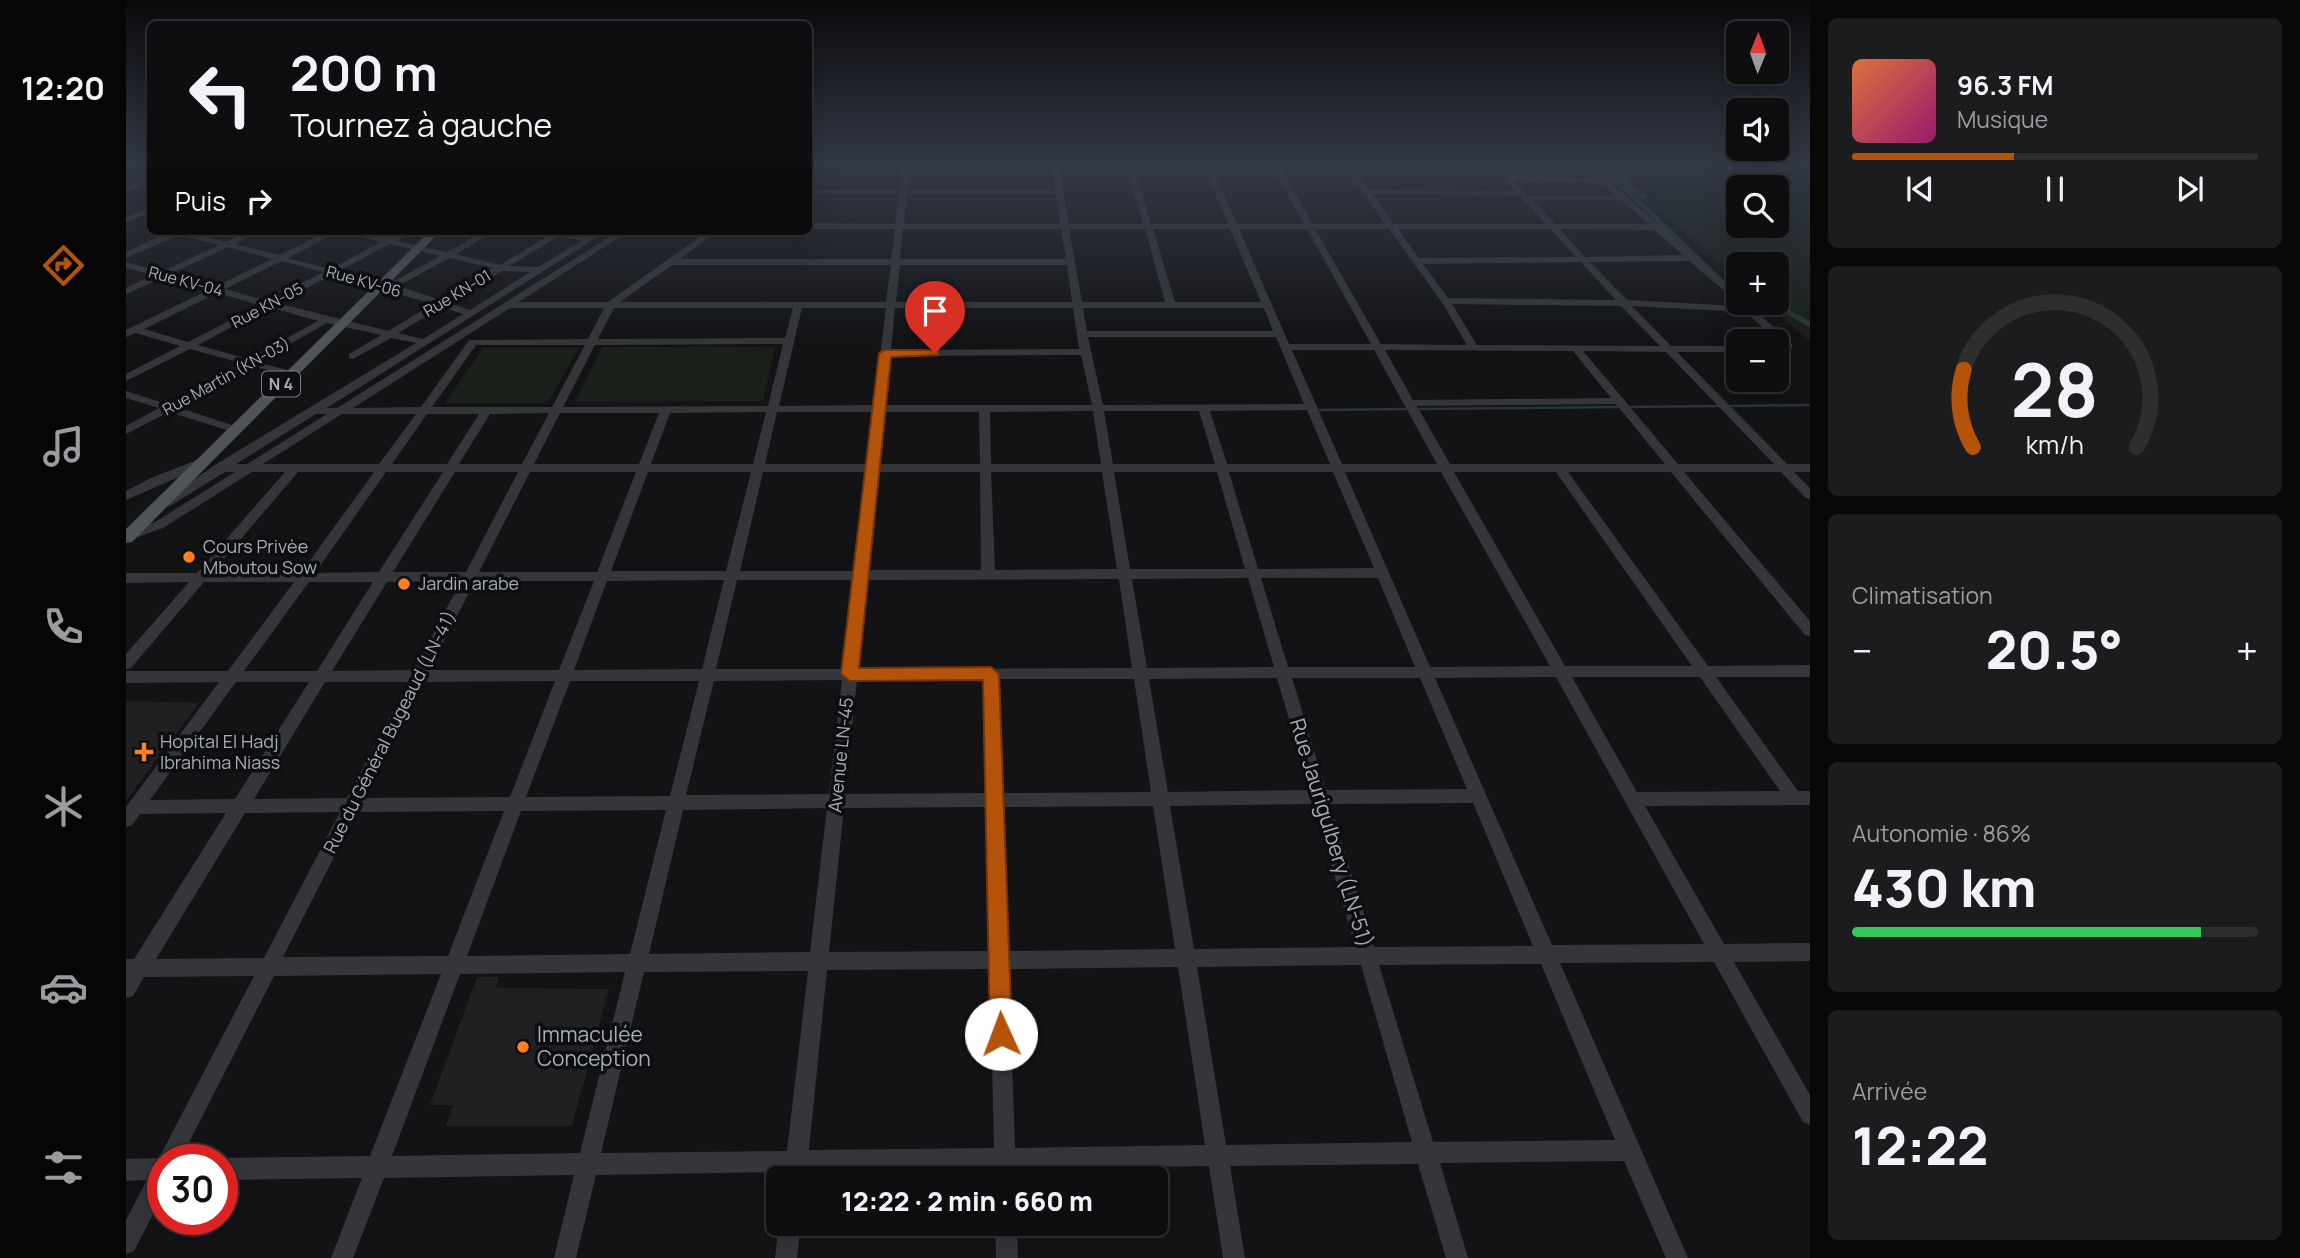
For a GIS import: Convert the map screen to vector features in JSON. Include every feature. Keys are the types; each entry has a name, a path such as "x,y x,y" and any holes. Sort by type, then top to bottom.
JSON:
{"main road":[{"name":"N 4","path":"126,534 155,510 342,323 386,286 432,235"}],"street":[{"path":"1233,224 1677,1258"},
{"path":"1389,224 1445,301 1474,348"},
{"path":"1549,224 1810,495"},
{"path":"1652,224 1726,289"},
{"path":"812,226 1656,227"},
{"name":"Avenue LN-45","path":"796,1166 899,226"},
{"path":"1065,226 1085,352 1098,408 1234,1258"},
{"path":"1148,226 1171,305"},
{"path":"1310,226 1810,1115"},
{"path":"126,254 169,235"},
{"name":"Rue KV-06","path":"192,235 386,286 470,313"},
{"path":"126,291 249,235"},
{"path":"129,330 328,235"},
{"path":"363,235 504,269 540,270"},
{"name":"Rue KN-05","path":"126,378 401,235"},
{"path":"386,286 484,235"},
{"name":"Rue KN-01","path":"353,356 439,304 504,269 556,235"},
{"path":"571,235 590,238"},
{"path":"155,510 596,235"},
{"path":"126,534 159,525 343,410 470,337 508,305 619,235"},
{"name":"Rue du Général Bugeaud (LN-41)","path":"177,1144 611,304 707,235"},
{"path":"1416,261 1692,258"},
{"path":"670,262 1071,262"},
{"name":"Rue KV-04","path":"126,265 327,320 423,342"},
{"path":"504,269 517,284"},
{"path":"536,288 540,270"},
{"path":"1445,301 1726,304"},
{"path":"508,305 1268,305"},
{"path":"565,1258 797,305"},
{"path":"1754,315 1770,329"},
{"name":"Rue Martin (KN-03)","path":"126,431 327,320"},
{"path":"458,320 470,337"},
{"path":"129,330 290,374"},
{"path":"1083,334 1376,346 1726,349"},
{"path":"470,337 592,341 789,341"},
{"path":"131,813 306,577 425,410 470,337"},
{"path":"1576,349 1810,631"},
{"path":"885,353 1085,352"},
{"path":"126,394 234,429"},
{"path":"1409,402 1620,401"},
{"path":"312,411 1312,407"},
{"path":"984,408 988,573"},
{"name":"Rue Jaurigulbery (LN-51)","path":"1204,408 1457,1258"},
{"path":"342,1258 666,409"},
{"path":"126,989 132,968 240,806 487,410"},
{"path":"126,496 200,463"},
{"path":"219,468 1810,468"},
{"path":"1560,469 1704,671 1802,798"},
{"path":"126,664 293,470"},
{"path":"126,483 139,488"},
{"path":"126,578 1381,573"},
{"path":"126,677 1810,671"},
{"path":"991,674 1004,1166"},
{"path":"131,813 240,806 1478,796"},
{"path":"1632,799 1802,798"},
{"path":"132,968 1810,951"},
{"path":"1040,1166 1217,1156 1630,1150"},
{"path":"238,1169 588,1164 766,1168"},
{"path":"126,1170 147,1171"},
{"path":"126,1243 147,1202"},
{"path":"786,1258 789,1236"},
{"path":"1006,1236 1007,1258"}],"shaded area":[{"path":"1675,224 1726,224 1726,238 1789,238 1789,224 1810,224 1810,342 1779,315 1789,315 1789,252 1726,252 1726,269"},
{"path":"602,347 775,347 763,401 575,402"},
{"path":"483,348 579,348 548,403 445,403"},
{"name":"Hopital El Hadj Ibrahima Niass","path":"126,701 199,703 126,801"},
{"name":"Immaculée Conception","path":"477,977 499,977 496,988 609,989 572,1126 446,1126 453,1105 430,1105"}],"waterway":[{"path":"1661,224 1721,282 1726,283"},
{"path":"1789,313 1810,324"},
{"path":"1728,406 1810,405"},
{"path":"1416,409 1720,406"},
{"path":"1320,410 1409,409"}],"place":[{"name":"Cours Privèe Mboutou Sow","path":"189,557"},
{"name":"Jardin arabe","path":"404,584"},
{"name":"Hopital El Hadj Ibrahima Niass","path":"144,752"},
{"name":"Immaculée Conception","path":"523,1047"}],"route":[{"path":"935,353 885,353 850,674 991,674 1001,1034"}]}
